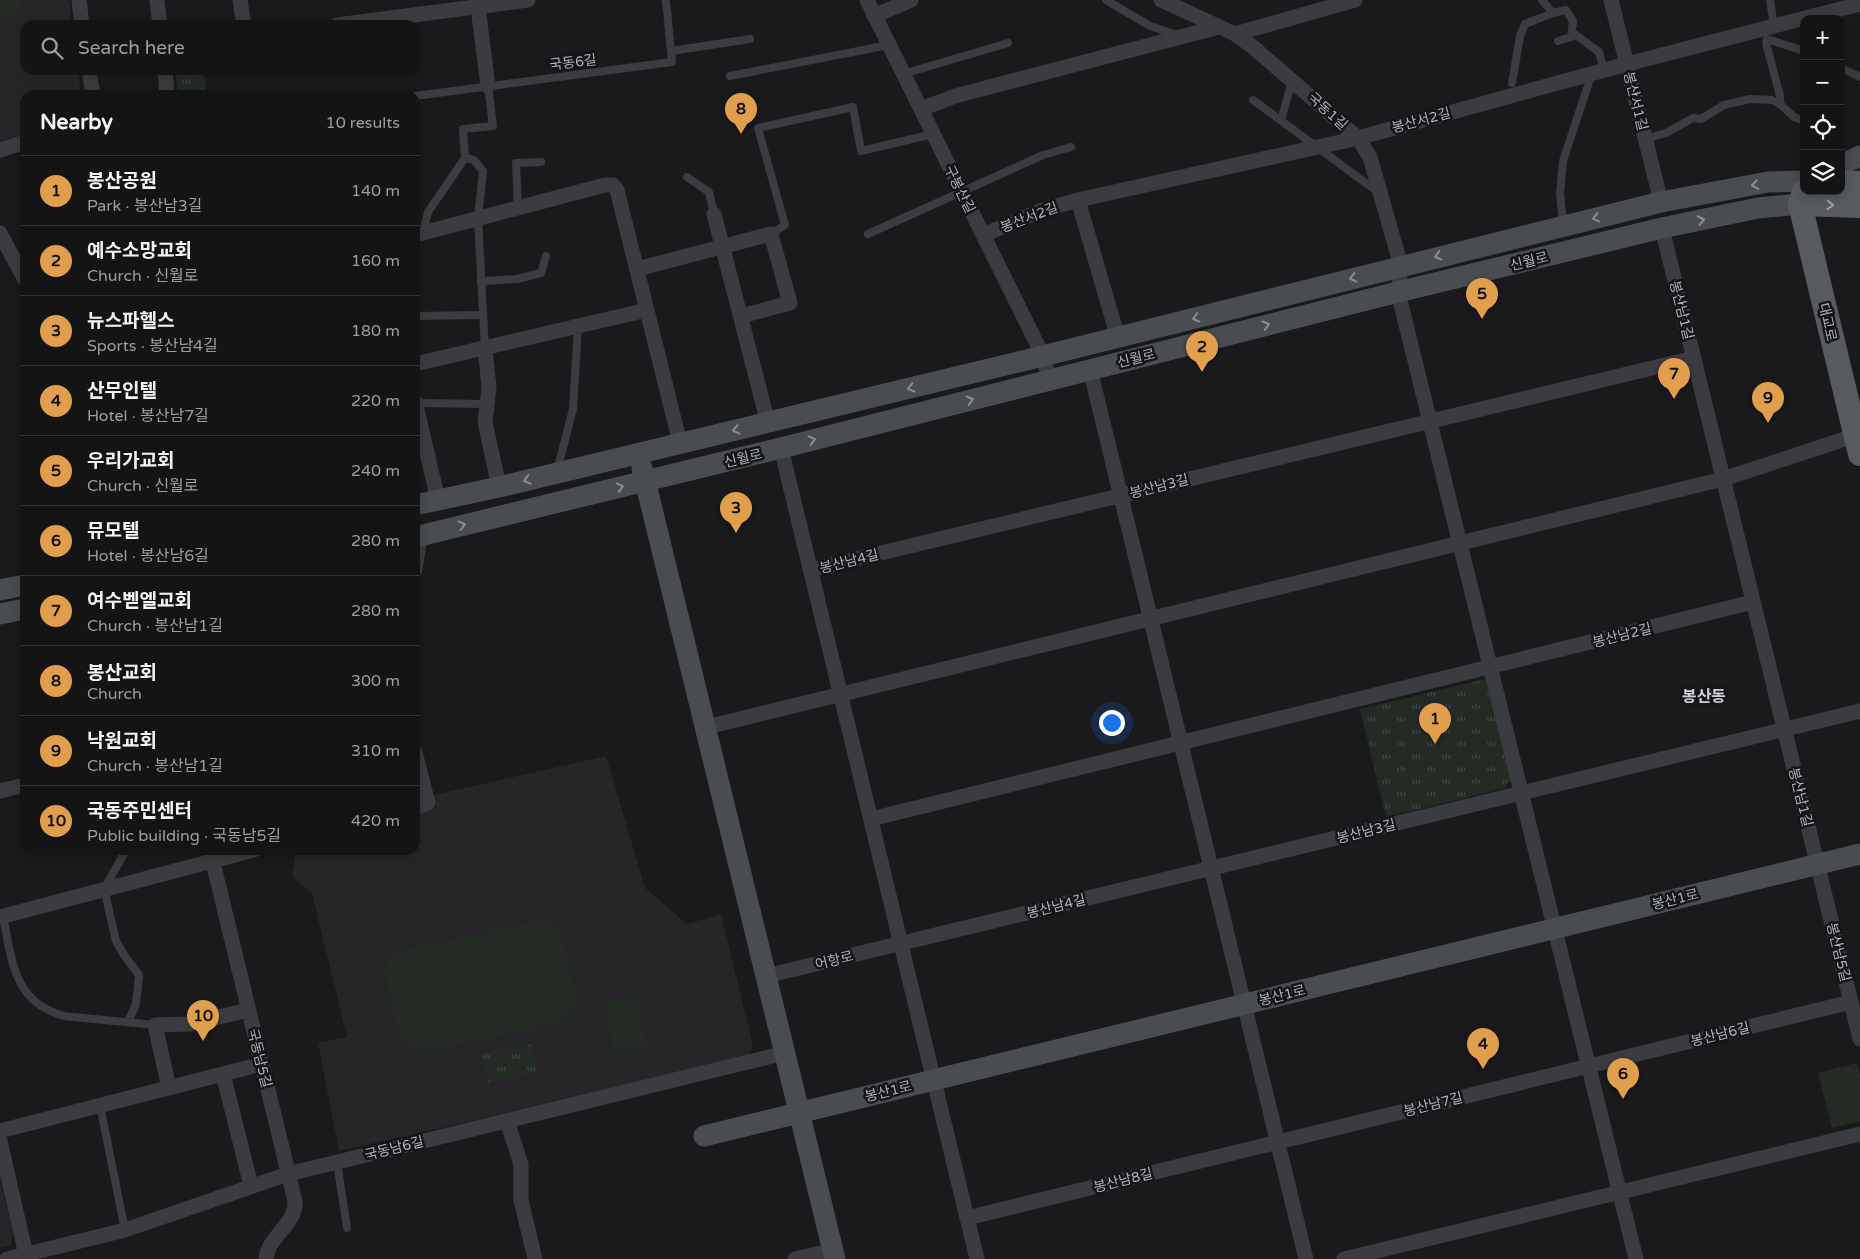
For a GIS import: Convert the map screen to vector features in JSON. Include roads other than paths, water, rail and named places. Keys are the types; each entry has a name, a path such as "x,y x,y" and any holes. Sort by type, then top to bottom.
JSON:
{"main road":[{"path":"1845,182 1860,183"},
{"name":"신월로","path":"1802,198 1860,206"},
{"name":"대교로","path":"1802,198 1858,441"}],"street":[{"path":"79,0 81,20"},
{"path":"157,0 159,20"},
{"path":"240,0 243,20"},
{"path":"369,20 477,3 528,0"},
{"name":"구봉산길","path":"867,0 1043,356 1050,380"},
{"path":"874,16 911,0"},
{"name":"국동1길","path":"1161,0 1235,34 1293,79 1358,138 1370,157 1401,266 1398,292"},
{"path":"1235,34 1355,0"},
{"name":"봉산서1길","path":"1611,0 1661,202"},
{"path":"477,3 488,86"},
{"name":"봉산서2길","path":"983,235 1040,211 1078,200 1358,138 1517,86 1598,72 1860,4"},
{"path":"921,109 955,96 1218,27"},
{"path":"90,75 92,90"},
{"path":"165,75 167,90"},
{"path":"0,150 20,144"},
{"path":"1845,163 1860,156"},
{"name":"신월로","path":"420,504 768,423 1118,338 1661,202 1768,182 1800,181"},
{"path":"420,234 604,185 613,185 617,190 680,443"},
{"name":"신월로","path":"420,536 781,448 1398,292 1662,228 1802,198"},
{"path":"1078,200 1118,338"},
{"path":"714,214 768,423"},
{"name":"봉산남1길","path":"1662,228 1817,864"},
{"path":"0,233 20,271"},
{"path":"637,269 771,234 790,303 741,316"},
{"path":"1398,292 1636,1259"},
{"path":"420,363 647,310"},
{"path":"485,348 489,387 485,422 498,487"},
{"path":"1430,421 1694,358"},
{"name":"봉산남3길","path":"1090,369 1244,1004"},
{"name":"봉산남3길","path":"1120,496 1430,421"},
{"path":"420,423 438,500"},
{"path":"707,727 1723,479 1858,441"},
{"name":"봉산남4길","path":"781,448 934,1080"},
{"path":"639,453 834,1254 795,1259"},
{"name":"봉산남4길","path":"810,570 1120,496"},
{"path":"0,590 20,586"},
{"name":"봉산남2길","path":"1490,667 1754,602"},
{"path":"0,614 20,610"},
{"path":"870,818 1490,667"},
{"path":"1522,793 1860,711"},
{"path":"420,772 428,803 420,805"},
{"path":"0,791 20,786"},
{"name":"봉산남3길","path":"1211,868 1522,793"},
{"name":"봉산1로","path":"704,1136 1860,854"},
{"path":"1,916 104,889 217,855"},
{"name":"국동남5길","path":"217,855 248,1010 295,1210 268,1248 266,1259"},
{"name":"봉산남5길","path":"1817,864 1860,1040"},
{"name":"봉산남4길","path":"901,944 1211,868"},
{"name":"어항로","path":"766,976 901,944"},
{"name":"봉산남6길","path":"1588,1066 1851,1002"},
{"path":"1244,1004 1306,1259"},
{"path":"169,1088 155,1024 190,1024 248,1010"},
{"name":"국동남6길","path":"7,1259 125,1230 288,1174 785,1053"},
{"path":"0,1131 262,1064"},
{"name":"봉산남7길","path":"1278,1142 1588,1066"},
{"path":"223,1074 251,1186"},
{"path":"934,1080 977,1259"},
{"path":"507,1120 520,1164 521,1200 535,1259"},
{"path":"1344,1259 1860,1134"},
{"path":"0,1141 26,1255"},
{"name":"봉산남8길","path":"967,1218 1278,1142"}],"lane":[{"path":"666,0 671,51 750,38"},
{"path":"1106,0 1150,26 1181,37"},
{"path":"1542,0 1553,13"},
{"path":"1770,0 1774,26"},
{"path":"1517,86 1522,28 1529,22 1553,13 1567,11 1573,21 1573,33 1570,39 1558,41"},
{"path":"1563,226 1560,193 1563,161 1598,72 1599,52 1573,33"},
{"path":"1780,104 1780,96 1766,43 1767,39 1800,50"},
{"path":"903,74 1008,43"},
{"path":"730,76 889,45"},
{"name":"국동6길","path":"420,95 672,62 671,51"},
{"path":"1845,70 1860,77"},
{"path":"1281,120 1293,79"},
{"path":"420,232 428,212 465,158 463,128 493,126 488,86"},
{"path":"1645,139 1666,133 1693,118 1701,119 1716,109 1738,101 1762,99 1780,104 1794,117 1800,119"},
{"path":"1253,100 1379,193"},
{"path":"771,234 785,225 758,128 853,107 861,151 933,134"},
{"path":"868,234 1043,155 1071,147"},
{"path":"465,158 474,160 482,169 478,219 485,348"},
{"path":"518,208 516,163 541,162"},
{"path":"687,177 709,192 714,214"},
{"path":"481,281 517,279 541,273 546,256"},
{"path":"420,316 483,315"},
{"path":"556,473 574,400 578,326"},
{"path":"420,402 487,404"},
{"path":"123,855 104,889 116,941 124,956 139,975 136,1004 128,1022"},
{"path":"1,916 14,974 22,988 35,1001 54,1013 64,1016 155,1024"},
{"path":"100,1105 125,1230"},
{"path":"337,1162 347,1228"}],"place":[{"name":"봉산교회","path":"741,134"},
{"name":"우리가교회","path":"1482,319"},
{"name":"예수소망교회","path":"1202,372"},
{"name":"여수벧엘교회","path":"1674,399"},
{"name":"낙원교회","path":"1768,423"},
{"name":"뉴스파헬스","path":"736,533"},
{"name":"봉산공원","path":"1435,744"},
{"name":"국동주민센터","path":"203,1041"},
{"name":"산무인텔","path":"1483,1069"},
{"name":"뮤모텔","path":"1623,1099"}],"district":[{"name":"봉산동","path":"1704,696"}]}
